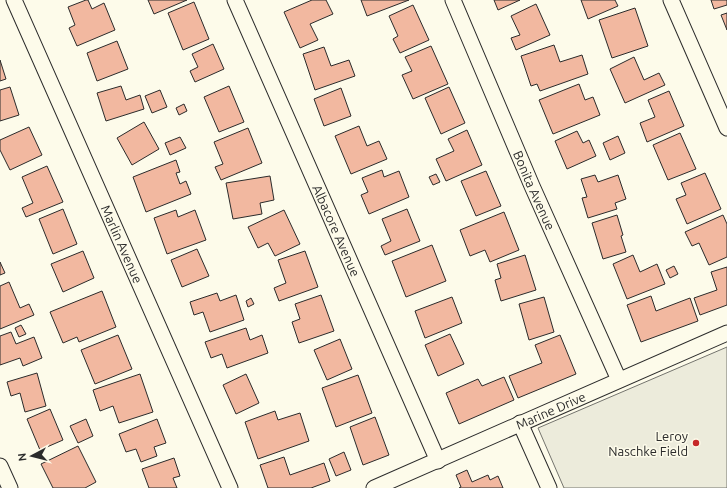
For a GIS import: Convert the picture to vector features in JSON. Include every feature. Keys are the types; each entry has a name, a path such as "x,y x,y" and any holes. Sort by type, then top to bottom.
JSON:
{"street":[{"name":"Marlin Avenue","path":"14,0 230,488"},
{"name":"Albacore Avenue","path":"235,0 438,461"},
{"name":"Bonita Avenue","path":"453,0 532,186 619,380"},
{"path":"671,0 727,128"},
{"name":"Marine Drive","path":"374,488 727,333"},
{"path":"520,423 549,488"},
{"path":"0,466 10,488"}],"shaded area":[{"path":"727,347 727,488 564,488 538,428"}],"building":[{"path":"88,0 92,9 104,3 115,30 77,46 69,28 75,25 68,7"},
{"path":"148,0 187,0 154,14"},
{"path":"312,0 326,0 333,14 310,24 318,40 300,48 284,12"},
{"path":"361,0 409,0 367,16"},
{"path":"494,0 520,0 498,10"},
{"path":"581,0 615,0 618,6 588,19"},
{"path":"711,0 727,0 727,5 714,9"},
{"path":"194,2 209,39 183,50 168,13"},
{"path":"536,4 550,35 516,50 511,38 520,35 511,16"},
{"path":"413,5 429,40 400,53 393,39 398,36 389,16"},
{"path":"635,8 648,46 612,58 599,20"},
{"path":"727,13 727,30 721,15"},
{"path":"117,41 128,69 97,81 87,53"},
{"path":"213,44 224,69 195,82 190,71 198,67 192,54"},
{"path":"554,45 560,62 582,55 588,74 540,91 537,84 531,86 521,56"},
{"path":"431,46 448,84 413,99 402,75 412,71 405,57"},
{"path":"324,47 331,66 349,60 355,76 315,90 303,54"},
{"path":"634,57 644,80 659,73 665,85 625,103 610,69"},
{"path":"0,60 6,79 0,81"},
{"path":"579,84 585,100 593,97 600,115 553,134 539,100"},
{"path":"121,86 126,100 140,95 144,109 106,121 97,93"},
{"path":"229,86 244,122 219,132 204,97"},
{"path":"10,87 19,115 0,121 0,90"},
{"path":"449,87 465,123 441,134 425,98"},
{"path":"341,88 351,116 324,126 314,99"},
{"path":"160,90 167,107 152,113 145,96"},
{"path":"669,91 684,126 647,142 640,123 655,117 648,100"},
{"path":"184,104 187,111 179,115 176,108"},
{"path":"144,122 159,149 132,165 117,138"},
{"path":"359,126 367,146 379,141 387,159 351,174 335,136"},
{"path":"29,127 42,155 10,170 0,150 0,140"},
{"path":"248,128 262,163 221,180 215,167 223,164 214,142"},
{"path":"467,130 482,165 446,181 436,159 454,151 448,139"},
{"path":"577,131 583,143 589,140 596,156 567,169 555,141"},
{"path":"680,133 696,169 668,180 653,145"},
{"path":"618,136 625,153 610,160 603,143"},
{"path":"180,137 186,148 170,155 165,143"},
{"path":"176,160 180,172 176,173 180,184 186,181 191,194 146,212 133,177"},
{"path":"47,166 63,202 26,217 22,208 33,203 22,177"},
{"path":"382,170 384,177 399,171 409,197 369,214 361,195 368,192 362,178"},
{"path":"486,171 501,206 476,216 461,181"},
{"path":"705,173 721,209 687,224 676,199 686,195 681,183"},
{"path":"436,174 440,182 433,185 429,177"},
{"path":"595,175 598,182 618,175 626,199 615,203 617,209 588,218 582,198 587,197 581,179"},
{"path":"270,176 274,200 260,203 262,214 233,219 226,183"},
{"path":"63,209 77,244 53,254 39,219"},
{"path":"407,209 420,241 385,255 381,246 391,241 382,219"},
{"path":"176,210 178,217 195,210 206,240 167,254 154,218"},
{"path":"284,210 300,244 275,256 268,243 258,248 248,227"},
{"path":"504,212 519,250 490,262 485,250 470,256 460,230"},
{"path":"617,215 626,252 603,259 592,223"},
{"path":"723,215 727,224 727,257 709,265 699,243 692,246 685,232"},
{"path":"432,245 446,281 406,297 392,261"},
{"path":"197,249 209,276 182,287 171,260"},
{"path":"83,251 94,278 63,292 51,264"},
{"path":"305,251 318,287 279,301 274,288 286,283 278,260"},
{"path":"525,255 536,290 501,301 495,280 501,278 497,264"},
{"path":"633,255 640,272 657,264 665,284 627,299 613,264"},
{"path":"0,262 5,273 0,275"},
{"path":"674,266 678,274 670,278 666,270"},
{"path":"727,267 727,305 700,315 694,298 717,290 711,272"},
{"path":"9,282 20,308 29,304 34,315 0,329 0,286"},
{"path":"102,291 116,327 79,342 77,337 63,343 50,312"},
{"path":"217,293 220,301 236,295 244,320 210,332 203,312 194,315 190,302"},
{"path":"321,295 334,331 299,343 292,322 300,319 295,304"},
{"path":"651,296 656,311 690,298 698,321 641,342 627,305"},
{"path":"452,297 462,323 425,338 415,311"},
{"path":"544,297 554,332 529,340 519,304"},
{"path":"251,298 254,304 248,307 246,301"},
{"path":"21,325 26,334 19,337 15,328"},
{"path":"246,328 250,340 262,335 268,353 227,368 222,354 211,358 205,342"},
{"path":"11,332 16,344 34,337 42,358 23,366 20,358 0,365 0,336"},
{"path":"450,334 464,364 438,376 425,345"},
{"path":"118,335 132,369 95,384 81,350"},
{"path":"560,335 576,374 518,398 509,376 542,363 535,345"},
{"path":"340,339 352,369 327,380 314,350"},
{"path":"37,373 46,406 25,412 20,393 11,396 7,382"},
{"path":"140,374 153,412 119,423 113,406 100,411 93,390"},
{"path":"246,374 259,403 236,414 223,385"},
{"path":"358,375 372,413 336,427 322,388"},
{"path":"504,377 514,400 459,424 446,393 478,379 482,386"},
{"path":"50,409 63,440 40,450 27,419"},
{"path":"275,411 278,420 300,413 309,441 258,459 245,422"},
{"path":"375,417 389,455 363,465 350,427"},
{"path":"86,419 93,436 78,443 70,426"},
{"path":"157,419 166,443 154,447 157,456 141,462 136,449 126,452 119,434"},
{"path":"78,446 96,482 85,488 53,488 41,464"},
{"path":"344,452 351,470 336,476 329,459"},
{"path":"284,457 290,475 324,463 330,481 311,488 268,488 260,465"},
{"path":"174,458 180,476 173,478 177,488 149,488 142,469"},
{"path":"467,470 472,482 488,475 490,480 498,476 503,488 459,488 461,487 456,475"}],"place":[{"name":"Leroy Naschke Field","path":"696,443"}]}
